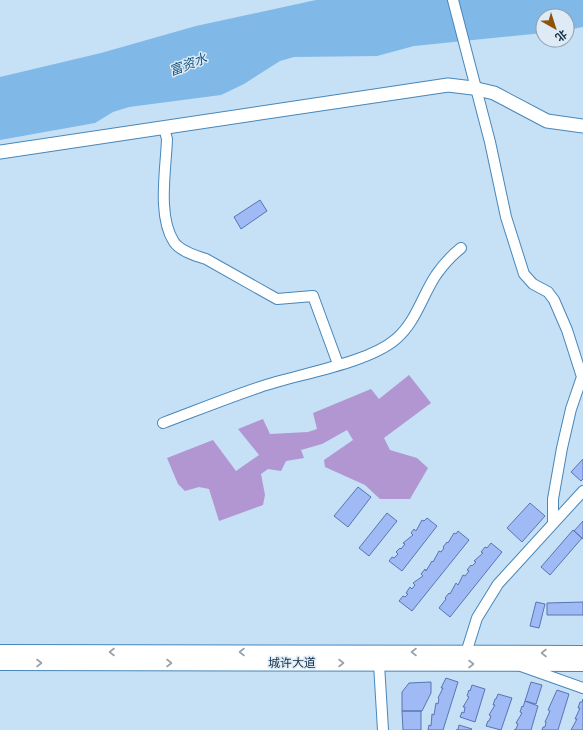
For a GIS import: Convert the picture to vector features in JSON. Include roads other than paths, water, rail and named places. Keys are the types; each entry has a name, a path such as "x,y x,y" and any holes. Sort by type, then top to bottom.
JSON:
{"main road":[{"name":"城许大道","path":"0,652 583,653"},
{"name":"城许大道","path":"0,663 583,664"}],"street":[{"path":"453,0 476,88 506,217 524,274 533,284 548,292 554,300 567,330 582,378 562,448 553,499 553,523"},
{"path":"0,152 448,85 476,88 494,93 547,121 583,126"},
{"path":"164,128 167,139 165,214 175,243 193,255 206,259 277,299 313,296 338,364"},
{"path":"163,423 260,387 338,364 377,351 389,345 402,333 413,318 436,275 460,248"},
{"path":"466,652 477,618 489,596 498,584 583,491"},
{"path":"379,664 383,730"},
{"path":"515,664 583,688"}],"water":[{"name":"富资水","path":"316,0 583,0 583,27 575,28 575,8 535,8 535,34 414,46 377,56 294,57 280,61 244,84 221,95 129,107 113,112 95,123 0,140 0,77 101,53 196,26"}]}
